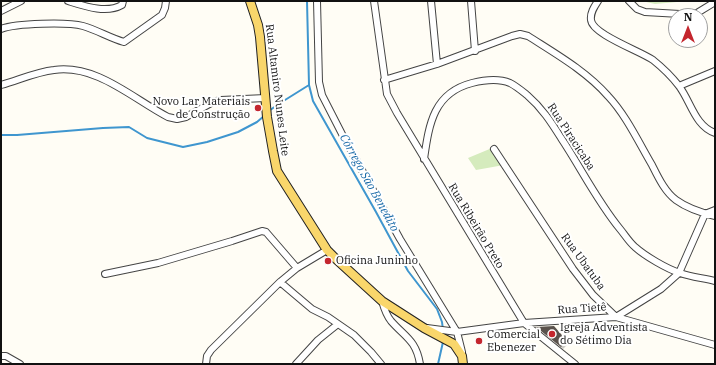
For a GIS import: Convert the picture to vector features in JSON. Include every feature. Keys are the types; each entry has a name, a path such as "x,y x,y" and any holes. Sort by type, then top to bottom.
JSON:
{"main road":[{"name":"Rua Altamiro Nunes Leite","path":"250,1 258,25 267,117 277,171 327,250 382,301 424,328 454,344 463,360"}],"street":[{"path":"1,11 21,1"},
{"path":"68,1 97,8 111,9 122,5 123,1"},
{"path":"1,29 6,26 26,24 68,24 82,26 100,32 122,42 126,41 134,33 162,15 166,1"},
{"path":"317,1 319,82 322,95 400,238 455,331 463,360"},
{"name":"Rua Ribeirão Preto","path":"374,1 384,80 387,94 393,107 524,323 575,364"},
{"path":"431,1 437,64"},
{"path":"470,1 475,51"},
{"path":"598,1 590,15 591,22 594,27 611,38 635,49 652,60 668,74 679,86 701,124 715,133"},
{"path":"629,1 637,9 645,12 680,14 697,13 715,2"},
{"path":"384,80 475,51 512,36 520,34 528,36 582,73 598,85 610,97 670,195 676,200 705,214 715,216"},
{"path":"1,85 54,70 70,69 84,71 104,79 168,117 177,118 186,117 213,102 221,100 266,102"},
{"path":"679,86 715,71"},
{"name":"Rua Piracicaba","path":"424,159 431,120 434,112 446,96 459,88 476,82 497,80 512,84 535,102 547,115 610,218 634,247 646,256 679,273 715,281"},
{"name":"Rua Ubatuba","path":"494,149 573,268 593,295 616,317 715,344"},
{"path":"705,214 715,210"},
{"name":"Rua Tietê","path":"424,328 455,331 524,323 616,317 661,289 679,273 705,214"},
{"path":"105,274 165,261 232,242 262,231 266,232 297,268"},
{"path":"206,364 207,356 211,350 280,282 297,268 327,250"},
{"path":"280,282 312,309 354,335 365,345 381,364"},
{"path":"382,301 388,316 413,344 420,364"},
{"path":"296,364 318,340 338,324"},
{"path":"1,356 6,356 20,364"}],"green space":[{"path":"642,1 688,1 655,4"},
{"path":"492,148 504,165 476,170 468,158"}],"building":[{"name":"Igreja Adventista do Sétimo Dia","path":"554,326 567,341 561,347 536,327"}],"waterway":[{"name":"Córrego São Benedito","path":"307,1 309,85 313,101 408,271 437,309 442,322 443,330"},
{"path":"269,111 309,85"},
{"path":"1,135 129,127 147,138 183,147 207,142 238,132 257,122 264,116"},
{"name":"Córrego São Benedito","path":"438,364 443,342"}],"place":[{"name":"Novo Lar Materiais de Construção","path":"258,108"},
{"name":"Oficina Juninho","path":"328,261"},
{"name":"Igreja Adventista do Sétimo Dia","path":"552,334"},
{"name":"Comercial Ebenezer","path":"479,341"}]}
